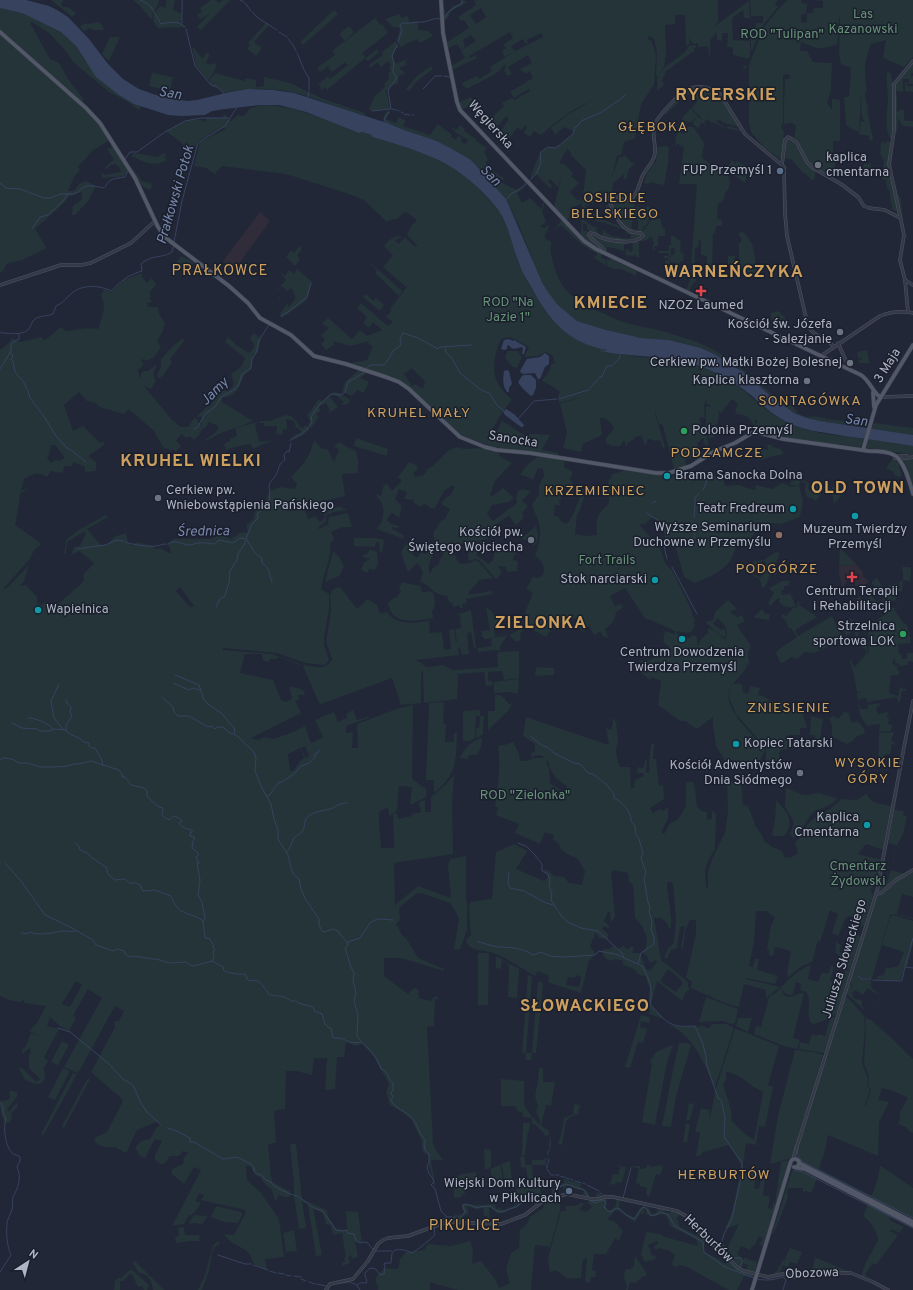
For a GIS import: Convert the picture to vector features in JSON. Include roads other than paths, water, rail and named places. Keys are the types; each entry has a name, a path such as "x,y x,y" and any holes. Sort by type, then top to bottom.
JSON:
{"main road":[{"name":"Węgierska","path":"441,0 443,33 458,107 587,243 850,370 865,378 875,393 880,397"},
{"name":"Sanocka","path":"0,32 98,121 109,135 135,178 162,233 171,242 227,285 244,300 262,320 290,335 309,353 317,357 350,365 400,382 460,437 497,450 530,453 663,474 691,466 712,452 756,432 783,439 865,448"},
{"path":"250,301 252,308"},
{"name":"3 Maja","path":"880,397 913,345"},
{"path":"872,389 874,407 865,448 867,453 880,453 899,458 910,485"},
{"path":"874,407 880,397"},
{"path":"873,414 880,397"},
{"path":"865,448 891,453 899,458 913,494"},
{"path":"757,1274 791,1160 795,1159 799,1163 913,1223"},
{"path":"752,1290 788,1175 799,1163"},
{"path":"790,1164 795,1167 805,1169 913,1223"}],"street":[{"path":"908,312 905,280 900,260 904,237 889,166 894,127 894,84 913,61"},
{"path":"606,253 604,249 590,238 590,233 619,241 637,239 643,236 641,232 634,233 629,231 619,222 613,211 610,197 614,194 622,200 626,200 637,192 643,174 654,158 656,146 653,132 656,120 680,94 686,90 698,87 708,87 720,94 745,134 783,163"},
{"path":"834,346 821,339 810,329 805,312 786,230 783,163 785,140 789,137 798,145 807,162 813,168 841,184 858,197 864,206 868,208 885,210 900,218"},
{"path":"0,285 61,265 81,265 91,263 131,243 155,221"},
{"path":"905,280 913,285"},
{"path":"821,356 838,343 880,316 908,312 913,313"},
{"path":"829,343 838,343"},
{"path":"828,350 829,343"},
{"path":"838,343 850,370"},
{"path":"884,391 884,394 888,397"},
{"path":"880,397 913,396"},
{"path":"899,458 912,457"},
{"name":"Juliusza Słowackiego","path":"795,1159 795,1151 876,892 913,701"},
{"path":"876,892 882,892 894,881 913,870"},
{"name":"Herburtów","path":"326,1290 330,1284 353,1279 368,1261 377,1245 388,1238 408,1236 446,1222 500,1224 525,1215 543,1202 566,1194 590,1199 609,1196 678,1211 686,1216 702,1235 738,1268 757,1274"},
{"name":"Obozowa","path":"757,1274 771,1277 785,1274 795,1277 816,1272 851,1273 870,1280 888,1290"}],"water":[{"path":"0,0 26,0 49,6 57,10 68,17 89,39 108,64 123,79 139,89 162,97 187,101 248,89 274,90 294,93 437,141 471,160 506,199 542,282 558,305 577,321 640,338 669,340 701,348 714,354 743,372 773,398 794,413 820,421 913,435 913,446 844,436 797,427 774,415 746,391 734,383 721,375 700,366 688,362 663,358 625,355 601,351 600,350 607,350 593,347 581,342 560,328 544,309 521,269 507,227 496,207 473,183 445,163 411,149 372,137 372,135 362,132 359,133 306,112 279,105 260,105 212,111 205,115 181,116 168,115 134,104 119,95 96,77 76,46 61,32 22,13 0,8"},
{"path":"504,340 514,340 526,347 524,354 522,354 522,347 513,349 509,345 507,346 507,349 501,349"},
{"path":"545,353 549,356 549,364 545,367 540,379 538,379 535,373 521,373 520,371 527,359 540,357"},
{"path":"504,371 509,371 512,384 509,388 509,392 505,389 503,382"},
{"path":"524,375 531,375 536,380 536,388 531,396 518,382"},
{"path":"506,409 514,414 524,425 523,427 505,415 503,412"}],"waterway":[{"path":"140,0 148,4 154,11"},
{"path":"182,0 182,23"},
{"path":"240,0 244,2"},
{"path":"444,18 449,11 462,3 462,0"},
{"path":"245,3 251,11"},
{"path":"154,12 161,24 177,22 185,27"},
{"path":"252,12 258,18 277,30"},
{"path":"398,42 402,30 400,26 402,23 424,22 440,19"},
{"path":"186,29 195,66 210,84 216,86 223,92 223,94"},
{"path":"279,32 287,37"},
{"path":"288,39 296,51"},
{"path":"372,111 391,109 388,90 396,79 393,72 394,63 392,56 397,45"},
{"path":"297,53 309,78 309,90"},
{"path":"423,89 435,76 442,76"},
{"path":"444,76 450,77"},
{"path":"308,97 309,92"},
{"path":"531,179 536,174 541,163 540,153 542,151 548,147 555,148 561,144 573,134 575,128 583,120 600,113 626,94"},
{"name":"Prałkowski Potok","path":"174,242 182,201 197,146 199,142 225,126 237,107"},
{"path":"392,109 396,110"},
{"path":"388,124 384,119 389,112"},
{"path":"404,114 410,115"},
{"path":"125,159 130,152 137,152 165,132 185,121 201,118 229,118"},
{"path":"105,187 111,180 125,177 128,171"},
{"path":"0,183 6,188 20,189 44,198 50,198 61,194 73,194 87,186 104,188"},
{"path":"518,190 526,184"},
{"path":"505,200 512,193 517,191"},
{"path":"32,229 40,217 48,215 68,194"},
{"name":"Prałkowski Potok","path":"169,243 174,246"},
{"name":"Prałkowski Potok","path":"0,332 16,334 23,333 29,329 35,319 53,314 56,306 80,288 91,286 111,291 125,279 142,271 141,264 145,261 172,252 174,245"},
{"name":"Jamy","path":"281,316 307,297 311,283"},
{"name":"Jamy","path":"194,429 197,428 205,414 215,407 221,397 235,389 239,384 242,374 251,368 252,359 256,353 259,340 269,325"},
{"name":"Średnica","path":"367,368 370,365 384,365 393,351 401,345 400,339 403,333 418,338 438,349 440,347 472,345"},
{"path":"2,366 11,351 11,345 19,339 19,334"},
{"name":"Średnica","path":"445,348 446,353 451,357 460,373 481,390 489,393 497,405 504,411"},
{"path":"9,352 13,357 11,359 13,361 15,372 23,381 30,398 56,436 67,448 86,462"},
{"name":"Średnica","path":"614,364 619,359 620,355"},
{"name":"Średnica","path":"592,386 600,377 602,377 606,367 613,365"},
{"name":"Średnica","path":"291,440 308,428 312,422 311,417 320,404 332,394 341,395 345,392 348,382 365,372"},
{"name":"Średnica","path":"559,399 588,390 592,386"},
{"name":"Średnica","path":"518,419 534,401 557,399"},
{"name":"Średnica","path":"168,544 173,542 189,545 200,543 214,544 219,540 233,543 240,538 246,539 252,524 258,518 257,514 270,499 270,482 276,475 282,462 285,460 284,455 287,451 289,452 291,443"},
{"path":"703,490 706,484 706,477"},
{"path":"695,504 695,498 699,493"},
{"path":"652,503 656,501"},
{"path":"694,517 695,505"},
{"path":"646,513 664,524"},
{"path":"692,522 692,529"},
{"path":"693,531 695,535"},
{"path":"693,541 694,537"},
{"name":"Średnica","path":"77,549 105,545 117,540 123,541"},
{"path":"216,607 220,599 225,596 229,583 230,571 246,540"},
{"path":"247,540 255,553 262,558 262,563 268,569 272,583"},
{"name":"Średnica","path":"125,542 149,546 166,544"},
{"path":"665,542 664,546 667,559"},
{"path":"672,567 697,614"},
{"path":"175,675 199,685 204,700 221,713 234,728 234,734 254,752 256,758 255,771 271,804 278,830 278,839 288,855 292,871 299,879 301,889 306,900 319,919 319,925 322,931 324,932 333,929 339,932 347,942 348,945 345,948 354,973 353,980 356,993 354,1001 358,1015 357,1036 361,1041"},
{"path":"173,683 189,690 193,688 200,690"},
{"path":"59,684 51,701 54,718 63,729"},
{"path":"162,697 173,707 174,712 178,716 189,716 208,727 211,726 215,729 218,727 223,727 228,732 233,734"},
{"path":"66,700 71,707 70,712 72,716 66,725 66,730"},
{"path":"28,718 42,721 53,729"},
{"path":"12,723 22,728 37,729 40,731 55,729 65,730 81,739 83,742 89,743 91,748 95,748 102,760 103,766"},
{"path":"530,736 554,753 574,763 580,764 588,773 593,774 606,784 614,794 614,798 626,808 630,814 631,821 635,826 636,835 639,839 643,853 641,858 646,872 644,879 650,907 649,911 652,922 651,930 654,937 654,944 641,953 638,964 643,967 649,981 651,989 650,1004 664,1019 674,1025 695,1026 703,1044 707,1066 718,1098 721,1100 725,1117 724,1137 742,1163 742,1173 732,1218 724,1234 720,1249 727,1252 732,1258 741,1258 743,1261 740,1267"},
{"path":"267,796 270,795 278,783 294,774 301,766 310,763 319,750"},
{"path":"0,760 3,758 12,759 19,763 27,763 40,767 68,766 91,761 119,770 122,777 125,777 131,785 144,788 147,791 147,796 158,806 163,808 162,816 169,820 174,816 179,818 182,821 179,823 181,826 192,830 190,833 190,836 194,837 192,848 199,854 196,857 199,863 197,863 200,880 198,895 202,902 205,918 203,921"},
{"path":"287,852 294,838 303,830 305,821 309,816 316,812 347,803"},
{"path":"75,843 79,846 80,850 89,854 92,858 106,867 108,874 115,880 125,879 132,884 133,882 140,885 143,891 155,890 171,896 180,910 202,920 205,938 209,938 215,950 213,952 214,958 212,961"},
{"path":"518,843 526,846 534,854 542,864 542,871 548,874 550,881 549,886 552,893 551,900 562,917 568,922 581,928 598,931 622,953 624,958 638,964"},
{"path":"5,863 21,881 45,915 93,940 96,945 113,951 117,949 124,951 129,957 133,956 160,960 169,963 186,962 194,966 212,961 223,967 224,971 234,974 245,974 248,980 258,981 268,994 282,996 292,1001 313,1007 315,1012 322,1014 325,1024 331,1028 333,1038 354,1043 361,1042 365,1045 378,1061 381,1069 385,1071 393,1083 393,1090 391,1093 393,1097 391,1100 398,1108 412,1118 426,1141 424,1143 425,1150 429,1154 429,1162 427,1167 434,1182 431,1185 435,1189 441,1211 447,1217"},
{"path":"509,872 508,883 510,888 524,891 546,903 553,905"},
{"path":"348,942 360,938 370,923 375,920 393,920"},
{"path":"22,933 28,934 29,932 42,934 76,931"},
{"path":"913,938 905,967 913,968"},
{"path":"478,942 498,947 521,949 533,955 541,952 550,956 564,957 595,955 599,951 619,955 623,958"},
{"path":"873,980 900,981 902,980 905,967"},
{"path":"858,976 861,979 871,979"},
{"path":"58,1028 70,1032 108,1063 123,1079 133,1085 146,1111 161,1125"},
{"path":"0,1103 3,1107 3,1113 6,1118 6,1141 12,1153 20,1157 17,1167 19,1182 13,1197 12,1209 7,1224 7,1240 11,1255 0,1272"},
{"path":"168,1128 190,1138 190,1142 194,1142 223,1159 237,1157 251,1164 255,1169 253,1170 273,1185 289,1194 297,1196 314,1208 321,1210 336,1230 346,1230 348,1233 354,1234 356,1241 360,1243 367,1243 373,1249"},
{"path":"794,1151 795,1146"},
{"path":"798,1148 797,1155 803,1162 913,1218"},
{"path":"548,1163 549,1159"},
{"path":"623,1198 631,1168"},
{"path":"547,1169 551,1175 554,1175"},
{"path":"794,1170 803,1172 913,1228"},
{"path":"575,1181 581,1183"},
{"path":"360,1290 357,1286 360,1283 367,1282 365,1273 370,1268 376,1269 380,1275 384,1274 384,1264 391,1263 392,1253 395,1250 404,1250 411,1253 416,1251 434,1236 434,1226 438,1222 447,1217 459,1218 463,1215 465,1212 463,1207 464,1204 477,1208 490,1206 501,1212 516,1207 525,1200 540,1200 552,1197 555,1189 566,1184 584,1190 591,1201 595,1203 603,1200 605,1201 606,1203 604,1207 609,1212 612,1212 616,1208 620,1209 626,1215 634,1219 644,1207 650,1215 653,1216 661,1212 668,1215 675,1226 703,1242 704,1252 725,1267 754,1278"},
{"path":"587,1185 599,1191"},
{"path":"376,1251 392,1251"},
{"path":"218,1255 245,1264 251,1264"},
{"path":"253,1265 268,1270"},
{"path":"270,1271 276,1273"},
{"path":"278,1273 284,1274"},
{"path":"286,1275 291,1276"},
{"path":"294,1276 301,1277"},
{"path":"757,1279 770,1280 783,1277 786,1280 783,1290"},
{"path":"301,1279 306,1281"},
{"path":"309,1282 315,1284"},
{"path":"341,1283 349,1282"},
{"path":"350,1282 357,1285"},
{"path":"317,1284 326,1286"}],"place":[{"name":"kaplica cmentarna","path":"818,165"},
{"name":"FUP Przemyśl 1","path":"780,171"},
{"name":"NZOZ Laumed","path":"701,291"},
{"name":"Kościół św. Józefa - Salezjanie","path":"840,332"},
{"name":"Cerkiew pw. Matki Bożej Bolesnej","path":"850,363"},
{"name":"Kaplica klasztorna","path":"807,381"},
{"name":"Polonia Przemyśl","path":"684,431"},
{"name":"Brama Sanocka Dolna","path":"667,476"},
{"name":"Cerkiew pw. Wniebowstąpienia Pańskiego","path":"158,498"},
{"name":"Teatr Fredreum","path":"793,509"},
{"name":"Muzeum Twierdzy Przemyśl","path":"855,516"},
{"name":"Wyższe Seminarium Duchowne w Przemyślu","path":"779,535"},
{"name":"Kościół pw. Świętego Wojciecha","path":"531,540"},
{"name":"Centrum Terapii i Rehabilitacji","path":"852,577"},
{"name":"Stok narciarski","path":"655,580"},
{"name":"Wapielnica","path":"38,610"},
{"name":"Strzelnica sportowa LOK","path":"903,634"},
{"name":"Centrum Dowodzenia Twierdza Przemyśl","path":"682,639"},
{"name":"Kopiec Tatarski","path":"736,744"},
{"name":"Kościół Adwentystów Dnia Siódmego","path":"800,773"},
{"name":"Kaplica Cmentarna","path":"867,825"},
{"name":"Wiejski Dom Kultury w Pikulicach","path":"569,1191"}],"district":[{"name":"RYCERSKIE","path":"726,96"},
{"name":"GŁĘBOKA","path":"653,127"},
{"name":"OSIEDLE BIELSKIEGO","path":"615,206"},
{"name":"PRAŁKOWCE","path":"220,271"},
{"name":"WARNEŃCZYKA","path":"734,273"},
{"name":"KMIECIE","path":"611,304"},
{"name":"SONTAGÓWKA","path":"810,401"},
{"name":"KRUHEL MAŁY","path":"419,413"},
{"name":"PODZAMCZE","path":"717,453"},
{"name":"KRUHEL WIELKI","path":"191,462"},
{"name":"OLD TOWN","path":"858,489"},
{"name":"KRZEMIENIEC","path":"595,491"},
{"name":"PODGÓRZE","path":"777,569"},
{"name":"ZIELONKA","path":"541,624"},
{"name":"ZNIESIENIE","path":"789,708"},
{"name":"WYSOKIE GÓRY","path":"868,772"},
{"name":"SŁOWACKIEGO","path":"585,1007"},
{"name":"HERBURTÓW","path":"724,1175"},
{"name":"PIKULICE","path":"465,1226"}],"park label":[{"name":"Las Kazanowski","path":"863,22"},
{"name":"ROD \"Tulipan\"","path":"782,35"},
{"name":"ROD \"Na Jazie 1\"","path":"508,310"},
{"name":"Fort Trails","path":"607,561"},
{"name":"ROD \"Zielonka\"","path":"525,796"},
{"name":"Cmentarz Żydowski","path":"858,874"}],"water label":[{"name":"San","path":"170,94"},
{"name":"San","path":"490,176"},
{"name":"San","path":"856,421"}]}
